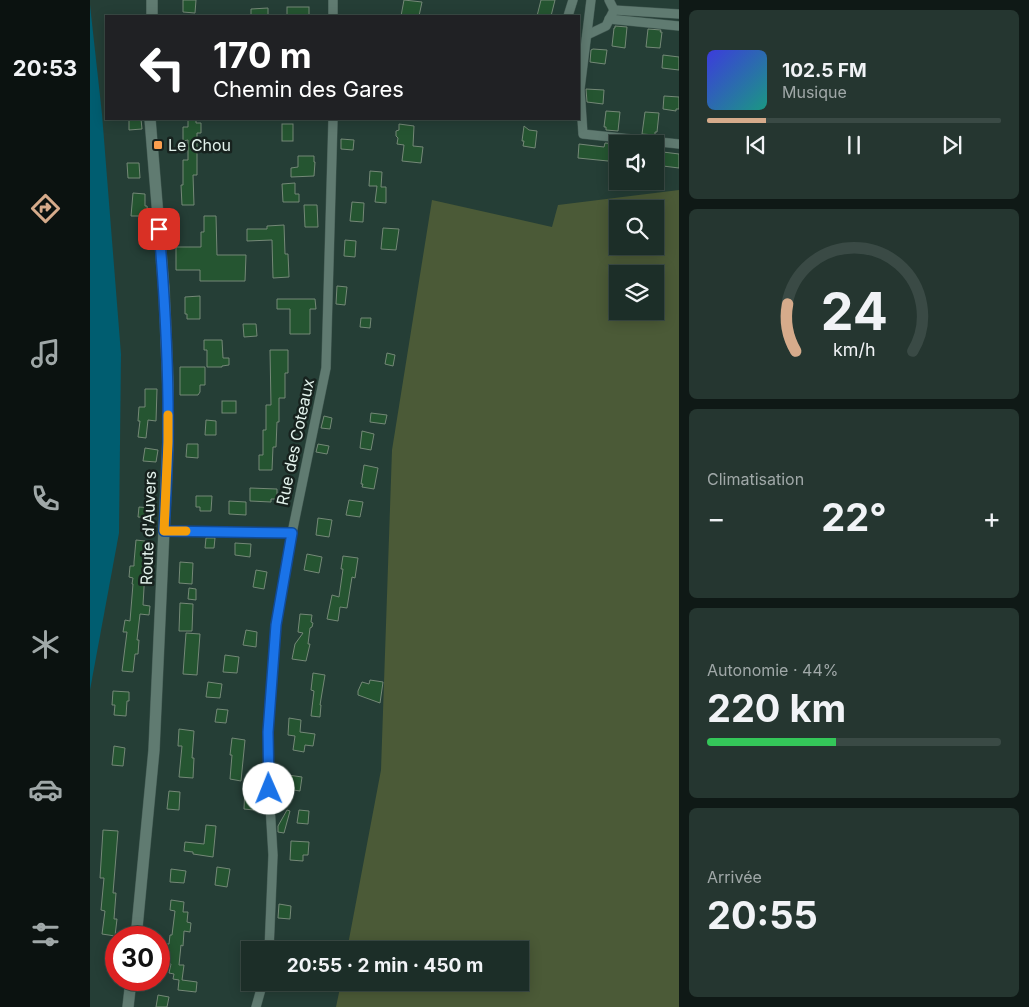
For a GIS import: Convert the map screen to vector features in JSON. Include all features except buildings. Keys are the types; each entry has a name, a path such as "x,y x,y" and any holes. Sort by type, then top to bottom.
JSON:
{"main road":[{"path":"152,0 152,15"},
{"name":"Route d'Auvers","path":"137,926 154,750 168,442 164,289 150,120"},
{"path":"128,1007 130,991"}],"street":[{"path":"333,0 333,15"},
{"path":"568,15 573,0"},
{"path":"591,0 580,89 584,134 679,144"},
{"path":"609,0 614,10"},
{"path":"587,35 606,26 614,10"},
{"path":"614,10 679,14"},
{"path":"609,19 679,26"},
{"name":"Rue des Coteaux","path":"269,941 273,855 268,732 276,625 292,533 326,368 333,120"},
{"path":"164,531 292,533"},
{"path":"256,1007 260,991"}],"green space":[{"path":"679,190 679,1007 336,1007 339,991 529,991 529,941 349,941 381,770 392,450 432,200 552,227 558,205"}],"water":[{"path":"90,5 102,114 121,354 119,533 90,690"}],"slow traffic":[{"path":"168,415 164,531 186,531"}],"place":[{"name":"Le Chou","path":"158,145"}],"route":[{"path":"159,229 164,289 168,385 168,442 164,531 292,533 276,625 268,732 269,789"}]}
